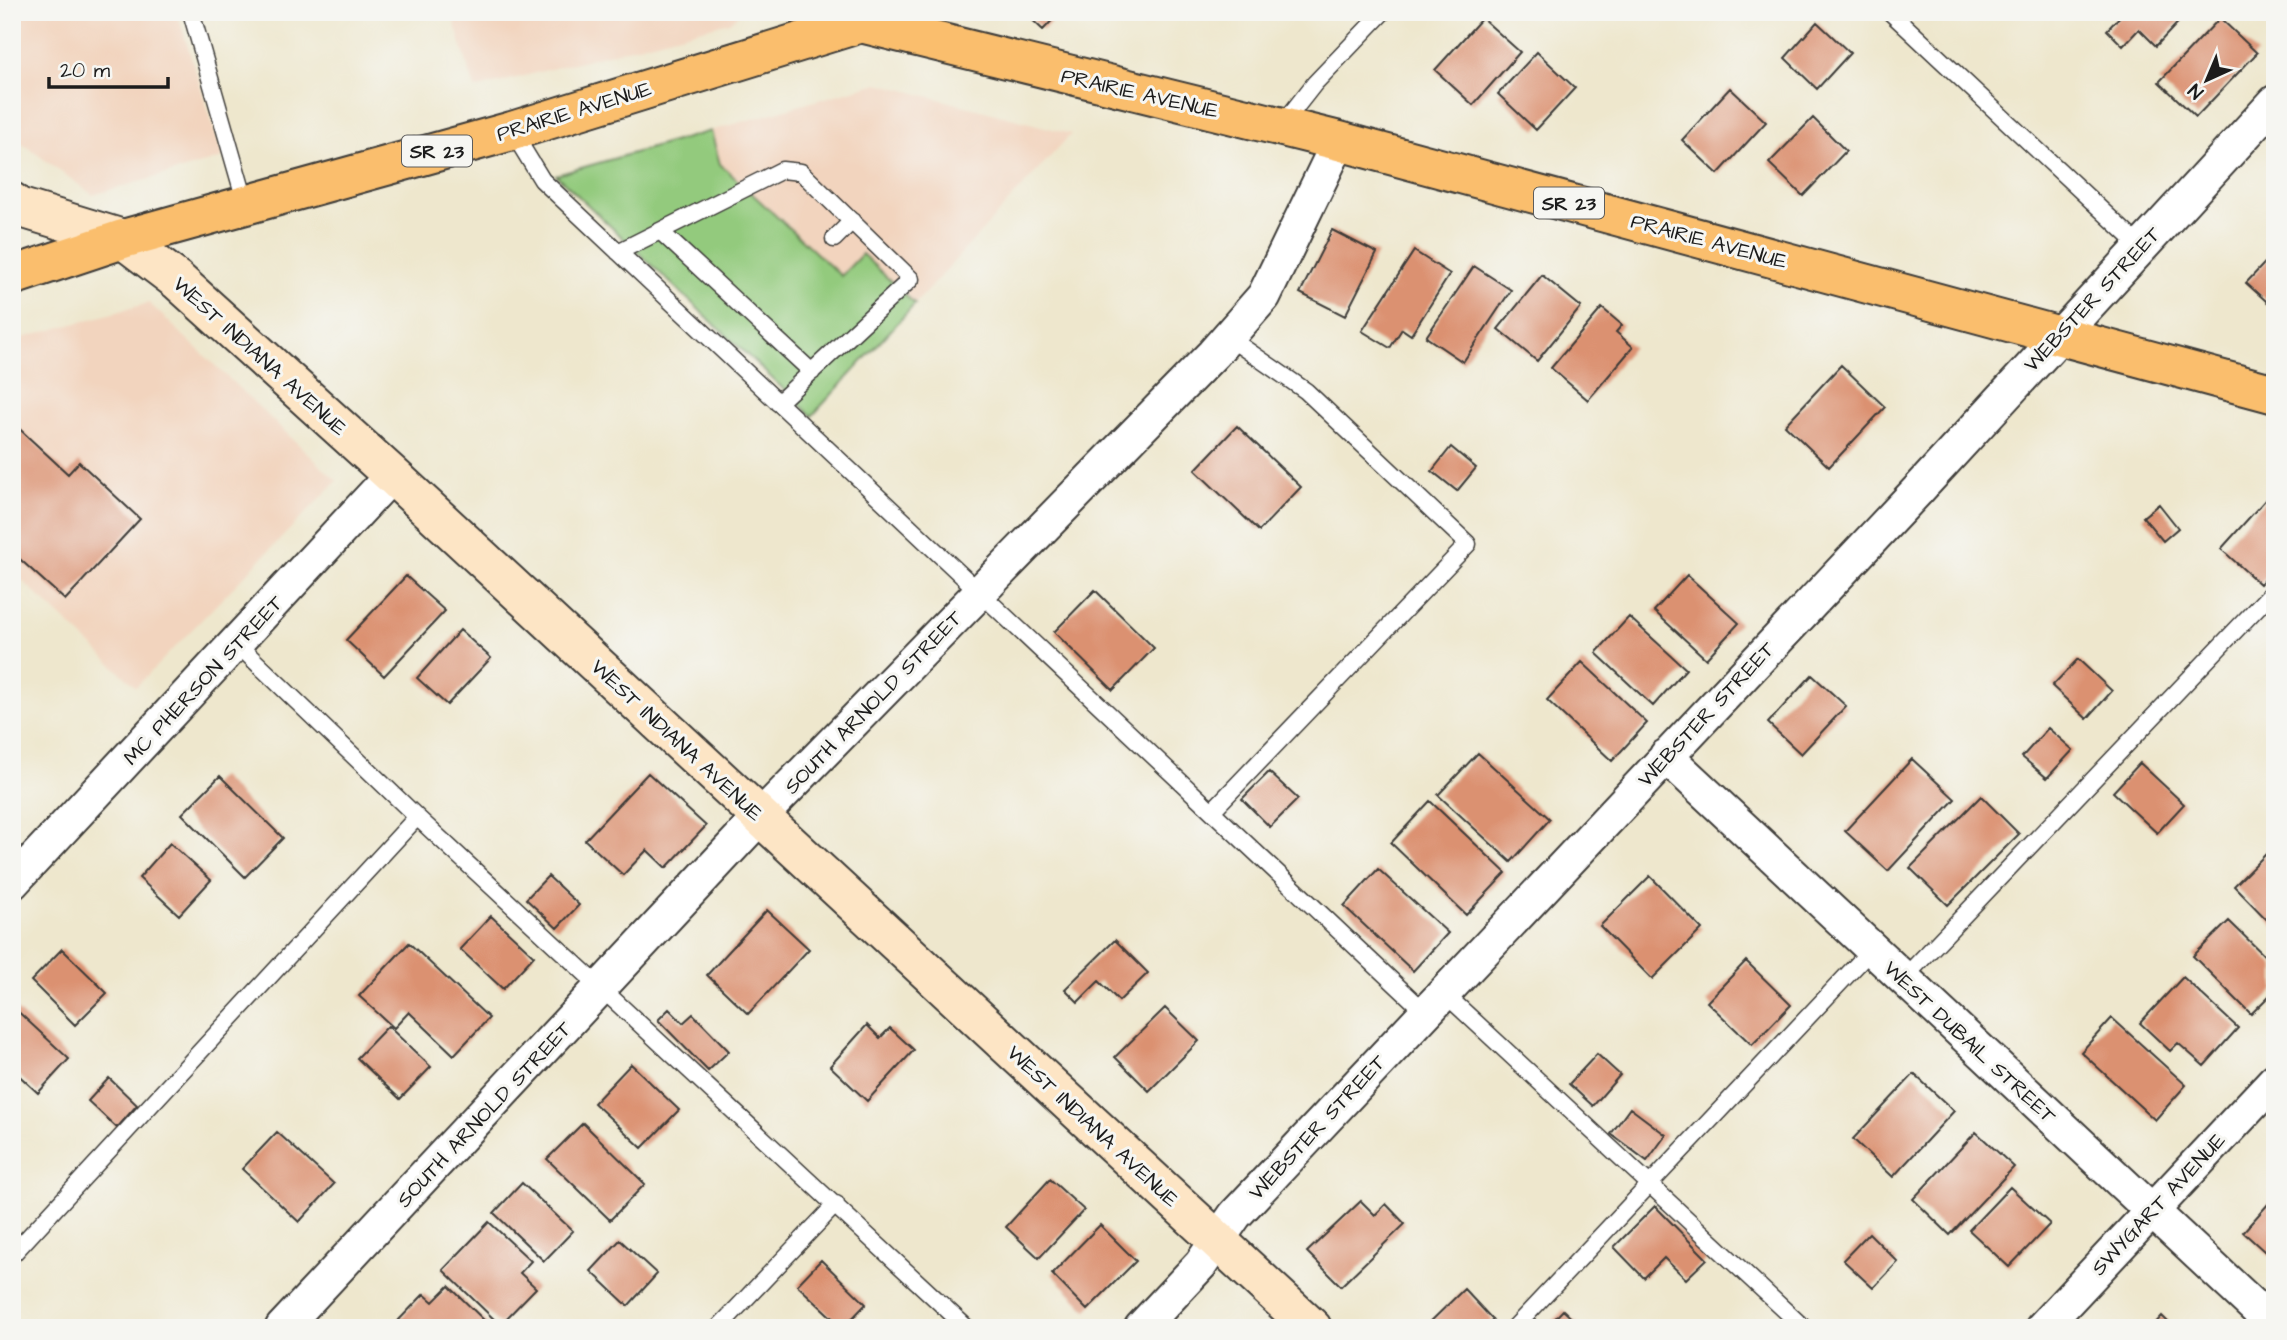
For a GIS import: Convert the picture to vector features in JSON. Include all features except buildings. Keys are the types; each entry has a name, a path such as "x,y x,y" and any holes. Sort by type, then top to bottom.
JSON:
{"main road":[{"name":"PRAIRIE AVENUE","path":"12,276 123,239 512,131 861,16 1339,141 2275,394"}],"street":[{"name":"WEBSTER STREET","path":"1141,1328 1200,1264 1244,1205 1909,499 2275,102"},
{"name":"SOUTH ARNOLD STREET","path":"282,1328 603,989 760,817 1228,337 1264,296 1339,141"},
{"name":"WEST INDIANA AVENUE","path":"12,202 18,207 123,239 177,280 392,475 1215,1241 1312,1328"},
{"name":"MC PHERSON STREET","path":"12,883 392,475"},
{"name":"WEST DUBAIL STREET","path":"1666,756 2275,1326"},
{"name":"SWYGART AVENUE","path":"2042,1328 2275,1080"}],"lane":[{"path":"191,12 246,204"},
{"path":"1281,126 1315,83 1383,12"},
{"path":"1890,12 2140,246"},
{"path":"512,131 541,180 1212,811 1651,1183 1804,1328"},
{"path":"618,252 782,170 801,173 852,221 911,279 778,403"},
{"path":"834,239 852,221"},
{"path":"660,231 760,314 812,372"},
{"path":"1212,811 1468,544 1306,391 1228,337"},
{"path":"1903,979 2275,589"},
{"path":"237,644 417,817 967,1328"},
{"path":"12,1255 417,817"},
{"path":"1514,1328 1871,950"},
{"path":"718,1328 836,1204"}],"shaded area":[{"path":"12,12 177,12 223,158 93,195 12,136"},
{"path":"451,12 742,12 729,22 475,89"},
{"path":"878,83 1071,134 812,416 556,175"},
{"path":"149,303 337,481 136,687 12,571 12,341"}],"green space":[{"path":"711,131 720,164 841,276 862,254 915,304 812,416 556,175"}]}
